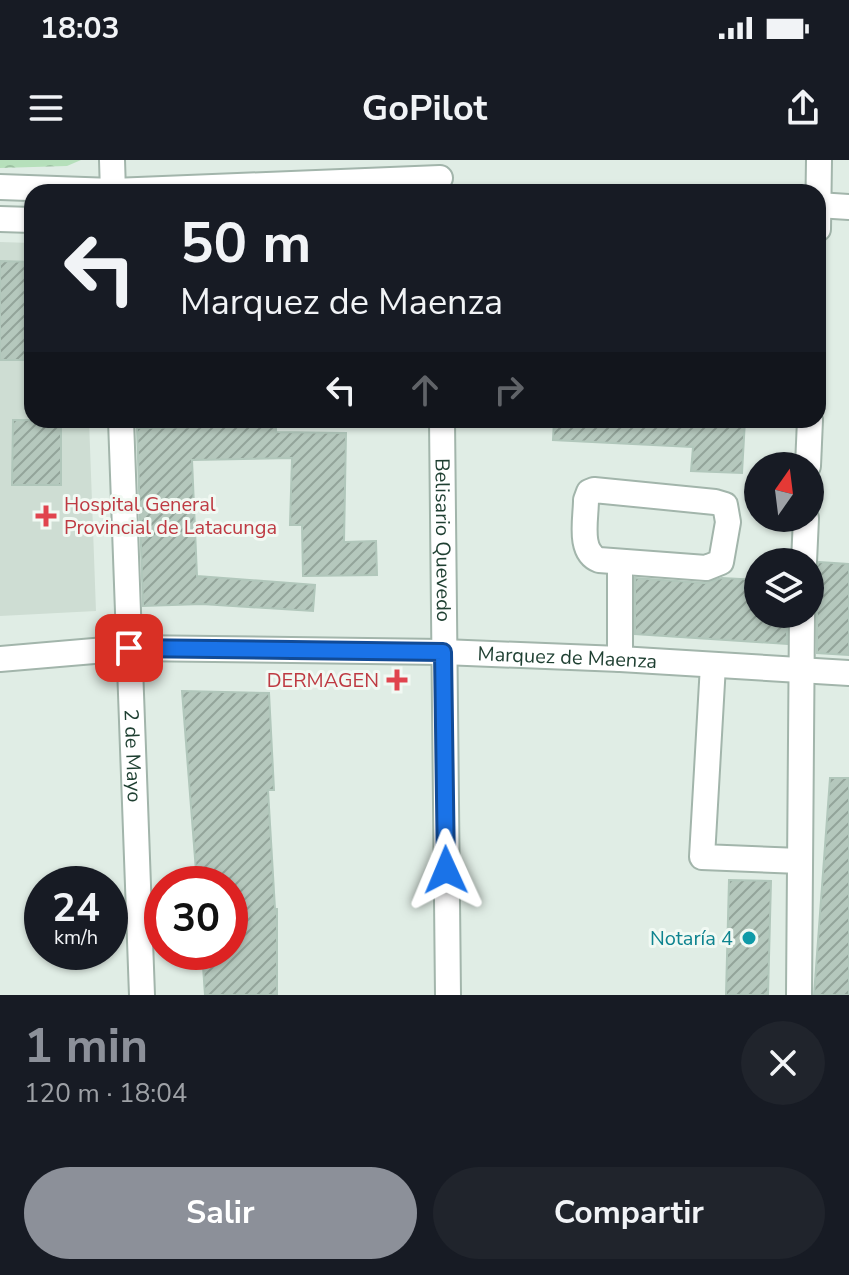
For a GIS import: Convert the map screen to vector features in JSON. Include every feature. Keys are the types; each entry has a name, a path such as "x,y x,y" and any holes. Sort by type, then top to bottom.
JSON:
{"street":[{"path":"112,160 113,184"},
{"path":"818,184 819,160"},
{"path":"276,184 440,177"},
{"path":"0,187 24,188"},
{"path":"826,206 849,207"},
{"path":"0,219 24,220"},
{"name":"2 de Mayo","path":"121,428 142,995"},
{"name":"Belisario Quevedo","path":"442,428 448,995"},
{"path":"809,452 810,428"},
{"path":"594,490 725,505 728,522 724,553 718,565 706,568 620,562 592,558 585,548 586,500 589,492 594,490"},
{"path":"620,562 620,659"},
{"path":"799,995 801,628"},
{"name":"Marquez de Maenza","path":"0,659 129,648 443,652 849,673"},
{"path":"713,665 702,857 800,861"}],"shaded area":[{"name":"Hospital General Provincial de Latacunga","path":"0,242 24,243 24,428 89,428 96,611 0,616"}],"green space":[{"path":"0,160 81,160 67,166 0,168"}],"building":[{"path":"0,261 24,262 24,360 0,360"},
{"path":"13,420 24,420 24,428 61,428 61,485 12,485"},
{"path":"137,428 276,428 276,432 346,433 344,542 376,541 377,575 303,576 302,525 290,525 292,458 192,460 197,576 315,585 313,611 202,604 143,606"},
{"path":"554,428 745,428 742,473 691,471 693,447 553,440"},
{"path":"824,562 849,564 849,655 817,653 817,628 824,628"},
{"path":"635,578 705,583 722,578 744,579 744,628 787,628 787,644 635,634"},
{"path":"182,691 269,693 274,790 268,790 277,909 277,995 205,995 203,970 248,970 248,866 196,866"},
{"path":"830,778 849,778 849,995 814,995"},
{"name":"Notaría 4","path":"729,880 771,881 768,995 726,995"}],"place":[{"name":"Hospital General Provincial de Latacunga","path":"46,516"},
{"name":"DERMAGEN","path":"397,680"},
{"name":"Notaría 4","path":"749,938"}],"route":[{"path":"129,648 443,652 446,870"}]}
